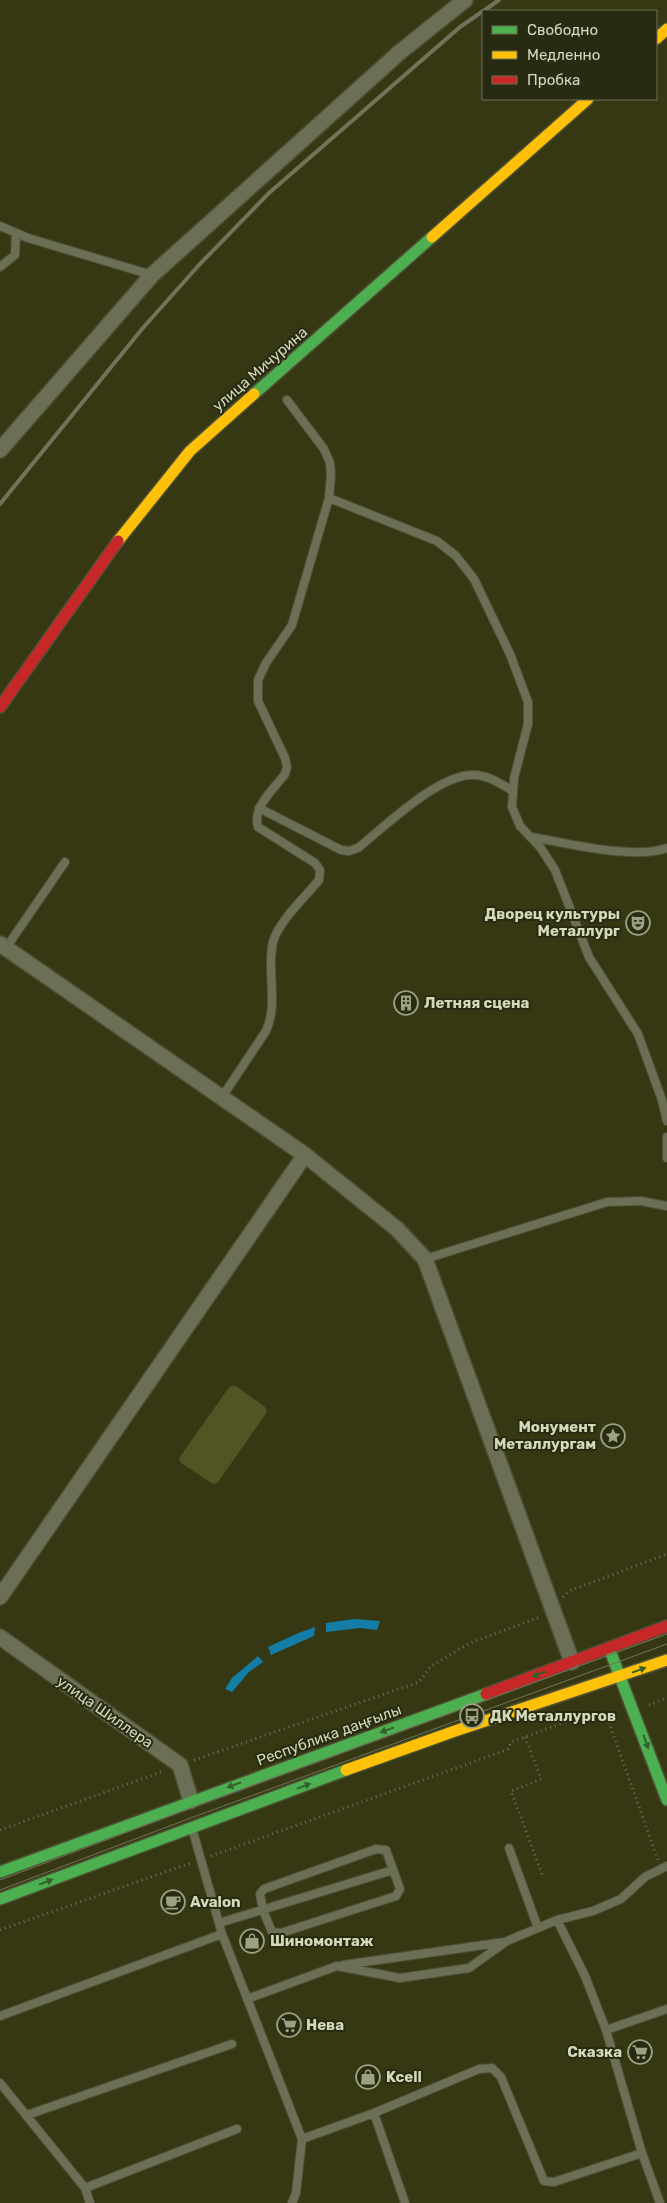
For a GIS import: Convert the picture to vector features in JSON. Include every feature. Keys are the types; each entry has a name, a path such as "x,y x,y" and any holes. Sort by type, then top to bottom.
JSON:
{"main road":[{"path":"657,38 667,29"},
{"name":"улица Мичурина","path":"0,707 124,532 190,451 587,100"},
{"name":"Республика даңғылы","path":"0,1872 667,1626"},
{"path":"609,1648 667,1800"},
{"path":"0,1899 192,1826 455,1731 620,1678 667,1660"}],"street":[{"path":"0,450 152,275 400,52 465,0"},
{"path":"3,946 305,1155 397,1229 425,1259 572,1662"},
{"path":"0,1596 305,1155"},
{"name":"улица Шиллера","path":"0,1637 180,1765"},
{"path":"180,1765 191,1801"}],"lane":[{"path":"0,226 16,234 152,275"},
{"path":"0,267 15,254 16,234"},
{"path":"222,1097 266,1030 271,1018 271,953 273,940 281,926 319,880 320,870 315,863 258,827 256,818 259,808 285,774 287,767 285,758 258,701 258,680 266,664 292,625 328,498 330,463 324,449 287,400"},
{"path":"328,498 437,541 456,556 474,579 510,654 528,702 528,724 514,778 512,807 520,826 555,870 589,957 638,1034 659,1091 667,1121"},
{"path":"259,808 341,850 349,851 358,848 434,788 459,777 472,774 484,776 513,791"},
{"path":"531,838 634,853 656,852 667,848"},
{"path":"3,946 64,862"},
{"path":"667,1137 667,1158"},
{"path":"425,1259 607,1202 641,1201 667,1206"},
{"path":"192,1826 222,1934 302,2139 296,2193 292,2203"},
{"path":"508,1848 538,1928"},
{"path":"376,1849 386,1850 400,1889 396,1896 281,1933 272,1932 263,1910 260,1894 264,1889 376,1849"},
{"path":"337,1966 400,1978 469,1968 507,1941 557,1920 593,1911 621,1899 645,1878 664,1867"},
{"path":"219,1923 393,1870"},
{"path":"557,1920 585,1976 606,2030 642,2154 660,2203"},
{"path":"0,2016 222,1934"},
{"path":"247,1999 337,1966 507,1941"},
{"path":"606,2030 667,2009"},
{"path":"27,2115 232,2044"},
{"path":"302,2139 374,2113 479,2069 492,2068 501,2077 544,2181 554,2182 642,2154"},
{"path":"0,2083 85,2188 90,2203"},
{"path":"374,2113 405,2203"},
{"path":"85,2188 237,2129"}],"path":[{"path":"0,1830 419,1682 431,1666 470,1643 545,1615 569,1591 667,1554"},
{"path":"648,1705 667,1698"},
{"path":"0,1930 484,1758 508,1749 511,1742 592,1712 608,1720 664,1867"},
{"path":"525,1737 541,1779 511,1791 543,1877"}],"green space":[{"path":"230,1386 236,1386 265,1407 267,1412 218,1482 213,1484 181,1463 179,1458"}],"water":[{"path":"354,1619 380,1621 377,1630 360,1628 326,1632 326,1623"},
{"path":"315,1627 314,1636 271,1655 268,1647"},
{"path":"258,1656 263,1662 249,1672 232,1692 225,1689 232,1678"}],"tram line":[{"path":"0,1880 193,1807 667,1634"},
{"path":"0,1890 196,1816 667,1644"}],"railway":[{"path":"485,10 499,0"},
{"path":"0,504 142,329 199,265 269,193 460,27 482,12"}],"traffic: fast":[{"path":"254,394 432,237"},
{"path":"609,1648 667,1800"},
{"path":"0,1872 486,1694"},
{"path":"0,1899 346,1770"}],"traffic: slow":[{"path":"657,38 667,29"},
{"path":"432,237 587,100"},
{"path":"118,541 190,451 254,394"},
{"path":"346,1770 455,1731 667,1660"}],"traffic: jam":[{"path":"0,707 118,541"},
{"path":"486,1694 667,1626"}],"place":[{"name":"Дворец культуры Металлург","path":"638,923"},
{"name":"Летняя сцена","path":"406,1003"},
{"name":"Монумент Металлургам","path":"613,1436"},
{"name":"ДК Металлургов","path":"472,1716"},
{"name":"Avalon","path":"173,1902"},
{"name":"Шиномонтаж","path":"252,1941"},
{"name":"Нева","path":"289,2025"},
{"name":"Сказка","path":"640,2052"},
{"name":"Kcell","path":"368,2077"}]}
